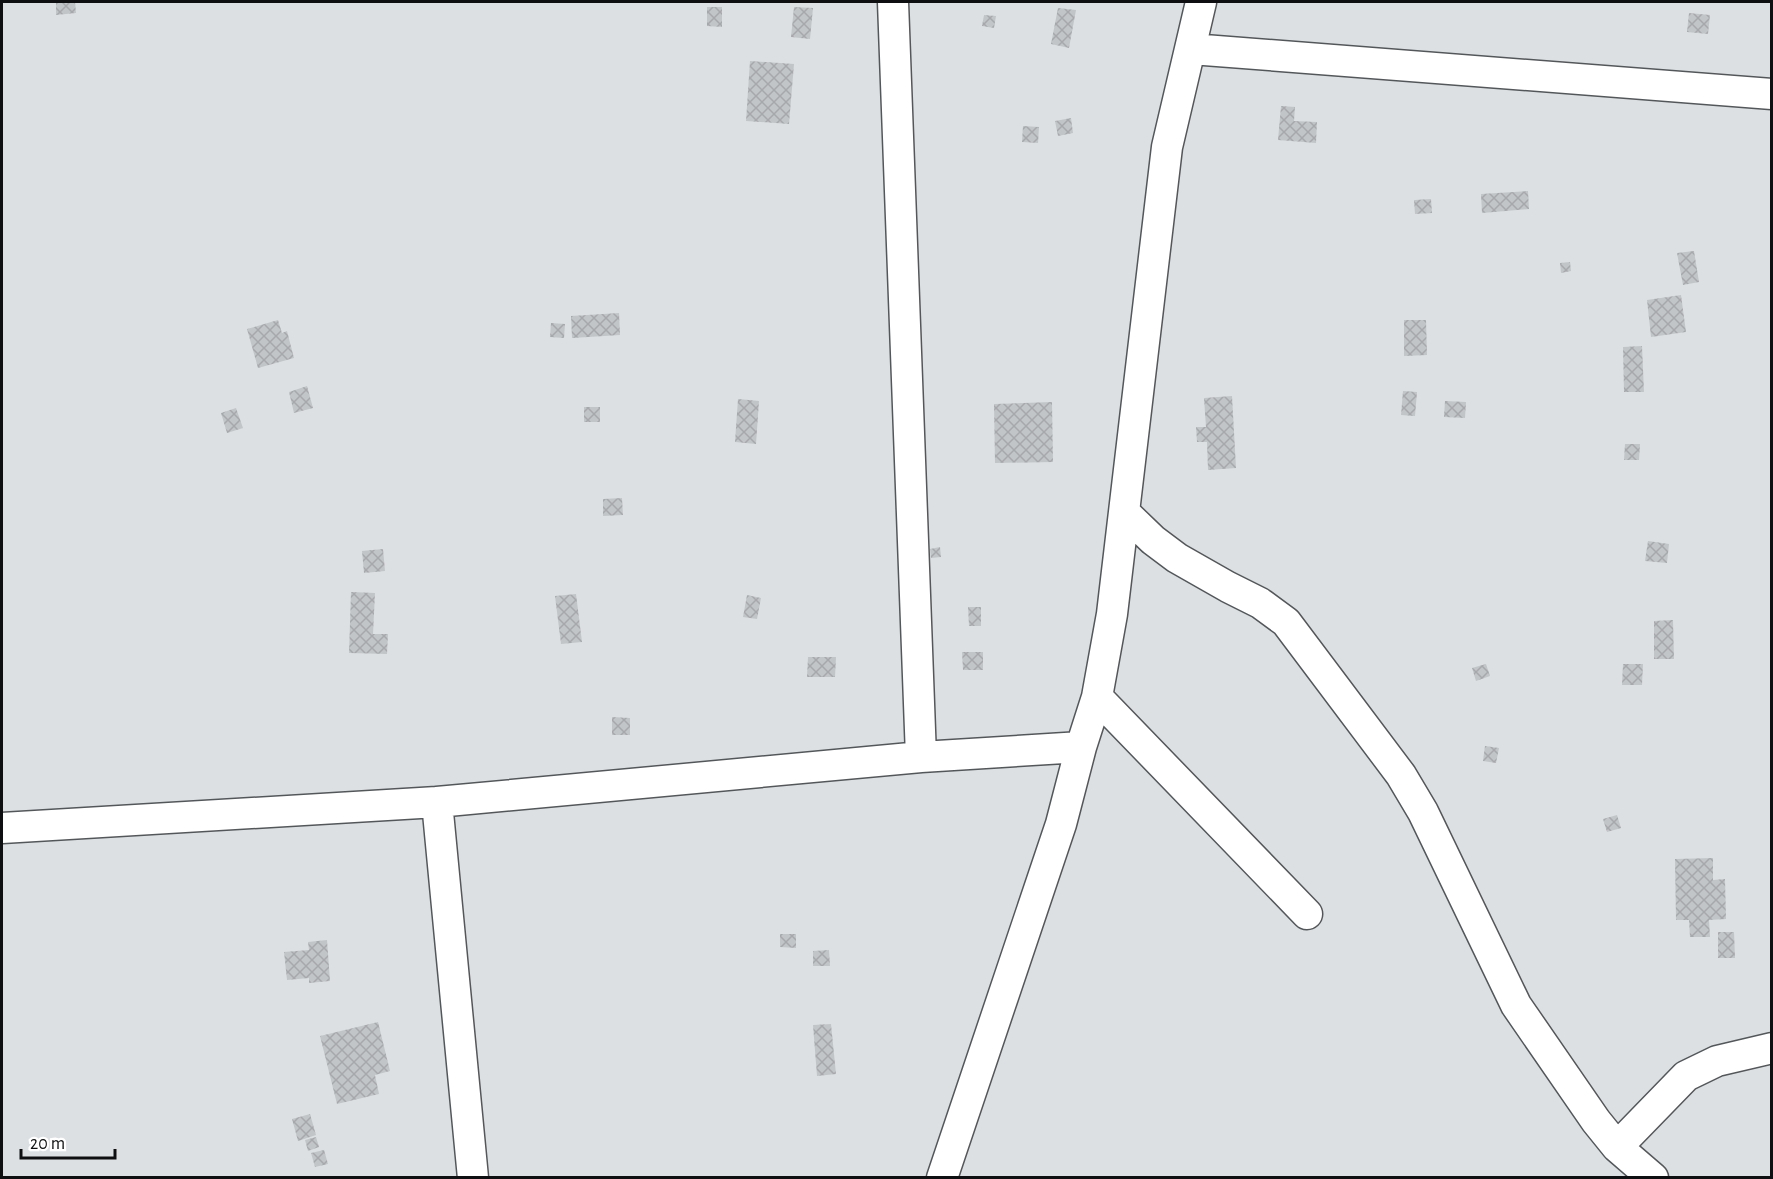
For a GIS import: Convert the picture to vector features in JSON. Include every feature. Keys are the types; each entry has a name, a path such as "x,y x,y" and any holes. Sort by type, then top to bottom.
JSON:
{"street":[{"path":"893,2 921,757"},
{"path":"942,1178 1061,824 1081,747 1098,697 1112,614 1125,513 1167,147 1202,2"},
{"path":"1191,49 1772,94"},
{"path":"1125,513 1153,540 1177,558 1260,603 1286,622 1401,775 1423,812 1516,1005 1596,1121 1617,1146 1653,1178"},
{"path":"1098,697 1307,914"},
{"path":"2,828 437,802 921,757 1081,747"},
{"path":"437,802 473,1178"},
{"path":"1617,1146 1686,1076 1717,1061 1772,1048"}],"building":[{"path":"56,2 75,2 76,13 56,15"},
{"path":"707,7 722,7 722,27 707,26"},
{"path":"794,7 813,8 810,39 791,37"},
{"path":"1058,8 1076,10 1069,48 1051,44"},
{"path":"1689,13 1710,15 1708,34 1687,32"},
{"path":"984,15 996,16 994,28 982,26"},
{"path":"750,61 794,64 789,124 746,121"},
{"path":"1281,106 1295,107 1294,121 1317,122 1316,143 1278,140"},
{"path":"1071,118 1073,133 1058,136 1055,121"},
{"path":"1023,126 1039,127 1038,143 1022,142"},
{"path":"1528,191 1529,209 1482,213 1481,194"},
{"path":"1431,199 1432,213 1415,214 1414,200"},
{"path":"1694,251 1699,282 1683,285 1677,253"},
{"path":"1570,262 1571,271 1561,273 1560,263"},
{"path":"1681,295 1686,332 1651,337 1647,300"},
{"path":"619,313 620,335 572,338 571,316"},
{"path":"278,320 282,333 287,331 294,358 258,368 247,329"},
{"path":"1404,320 1426,320 1427,355 1404,356"},
{"path":"551,323 565,324 564,338 550,337"},
{"path":"1642,346 1644,392 1624,392 1623,347"},
{"path":"307,386 313,408 294,413 289,392"},
{"path":"1403,391 1417,392 1415,416 1401,415"},
{"path":"1232,396 1236,468 1208,470 1207,442 1197,442 1196,427 1206,427 1204,398"},
{"path":"738,399 759,401 756,444 735,442"},
{"path":"1445,401 1466,402 1465,418 1444,417"},
{"path":"1052,402 1053,462 995,463 994,404"},
{"path":"584,407 600,407 600,422 584,422"},
{"path":"236,408 243,428 227,433 221,413"},
{"path":"1625,444 1640,444 1639,460 1624,460"},
{"path":"622,498 623,515 603,516 603,499"},
{"path":"1648,541 1669,544 1667,563 1645,561"},
{"path":"940,547 941,557 931,558 930,549"},
{"path":"383,549 385,571 364,573 362,551"},
{"path":"351,592 375,593 373,634 388,634 387,654 349,653"},
{"path":"576,594 582,642 561,644 555,596"},
{"path":"747,595 761,598 757,619 743,617"},
{"path":"968,607 981,607 981,626 969,626"},
{"path":"1673,620 1674,659 1654,659 1654,621"},
{"path":"962,652 983,652 983,670 963,670"},
{"path":"808,657 836,657 835,677 807,677"},
{"path":"1486,664 1490,676 1476,681 1472,668"},
{"path":"1623,664 1643,664 1642,685 1622,685"},
{"path":"612,717 630,718 630,735 612,735"},
{"path":"1485,746 1499,748 1496,763 1483,761"},
{"path":"1617,815 1621,828 1607,832 1603,819"},
{"path":"1713,858 1713,880 1725,879 1726,919 1709,920 1710,937 1690,937 1689,920 1676,920 1675,859"},
{"path":"1718,932 1734,932 1735,958 1718,958"},
{"path":"780,934 796,934 796,948 780,947"},
{"path":"327,940 330,981 309,983 309,978 287,980 284,952 309,950 308,942"},
{"path":"829,950 830,966 813,966 813,951"},
{"path":"378,1022 390,1071 375,1075 379,1094 337,1104 320,1036"},
{"path":"831,1024 836,1074 817,1076 813,1025"},
{"path":"310,1114 316,1135 298,1141 292,1119"},
{"path":"316,1137 319,1147 308,1151 305,1140"},
{"path":"324,1150 328,1164 315,1167 311,1153"}]}
